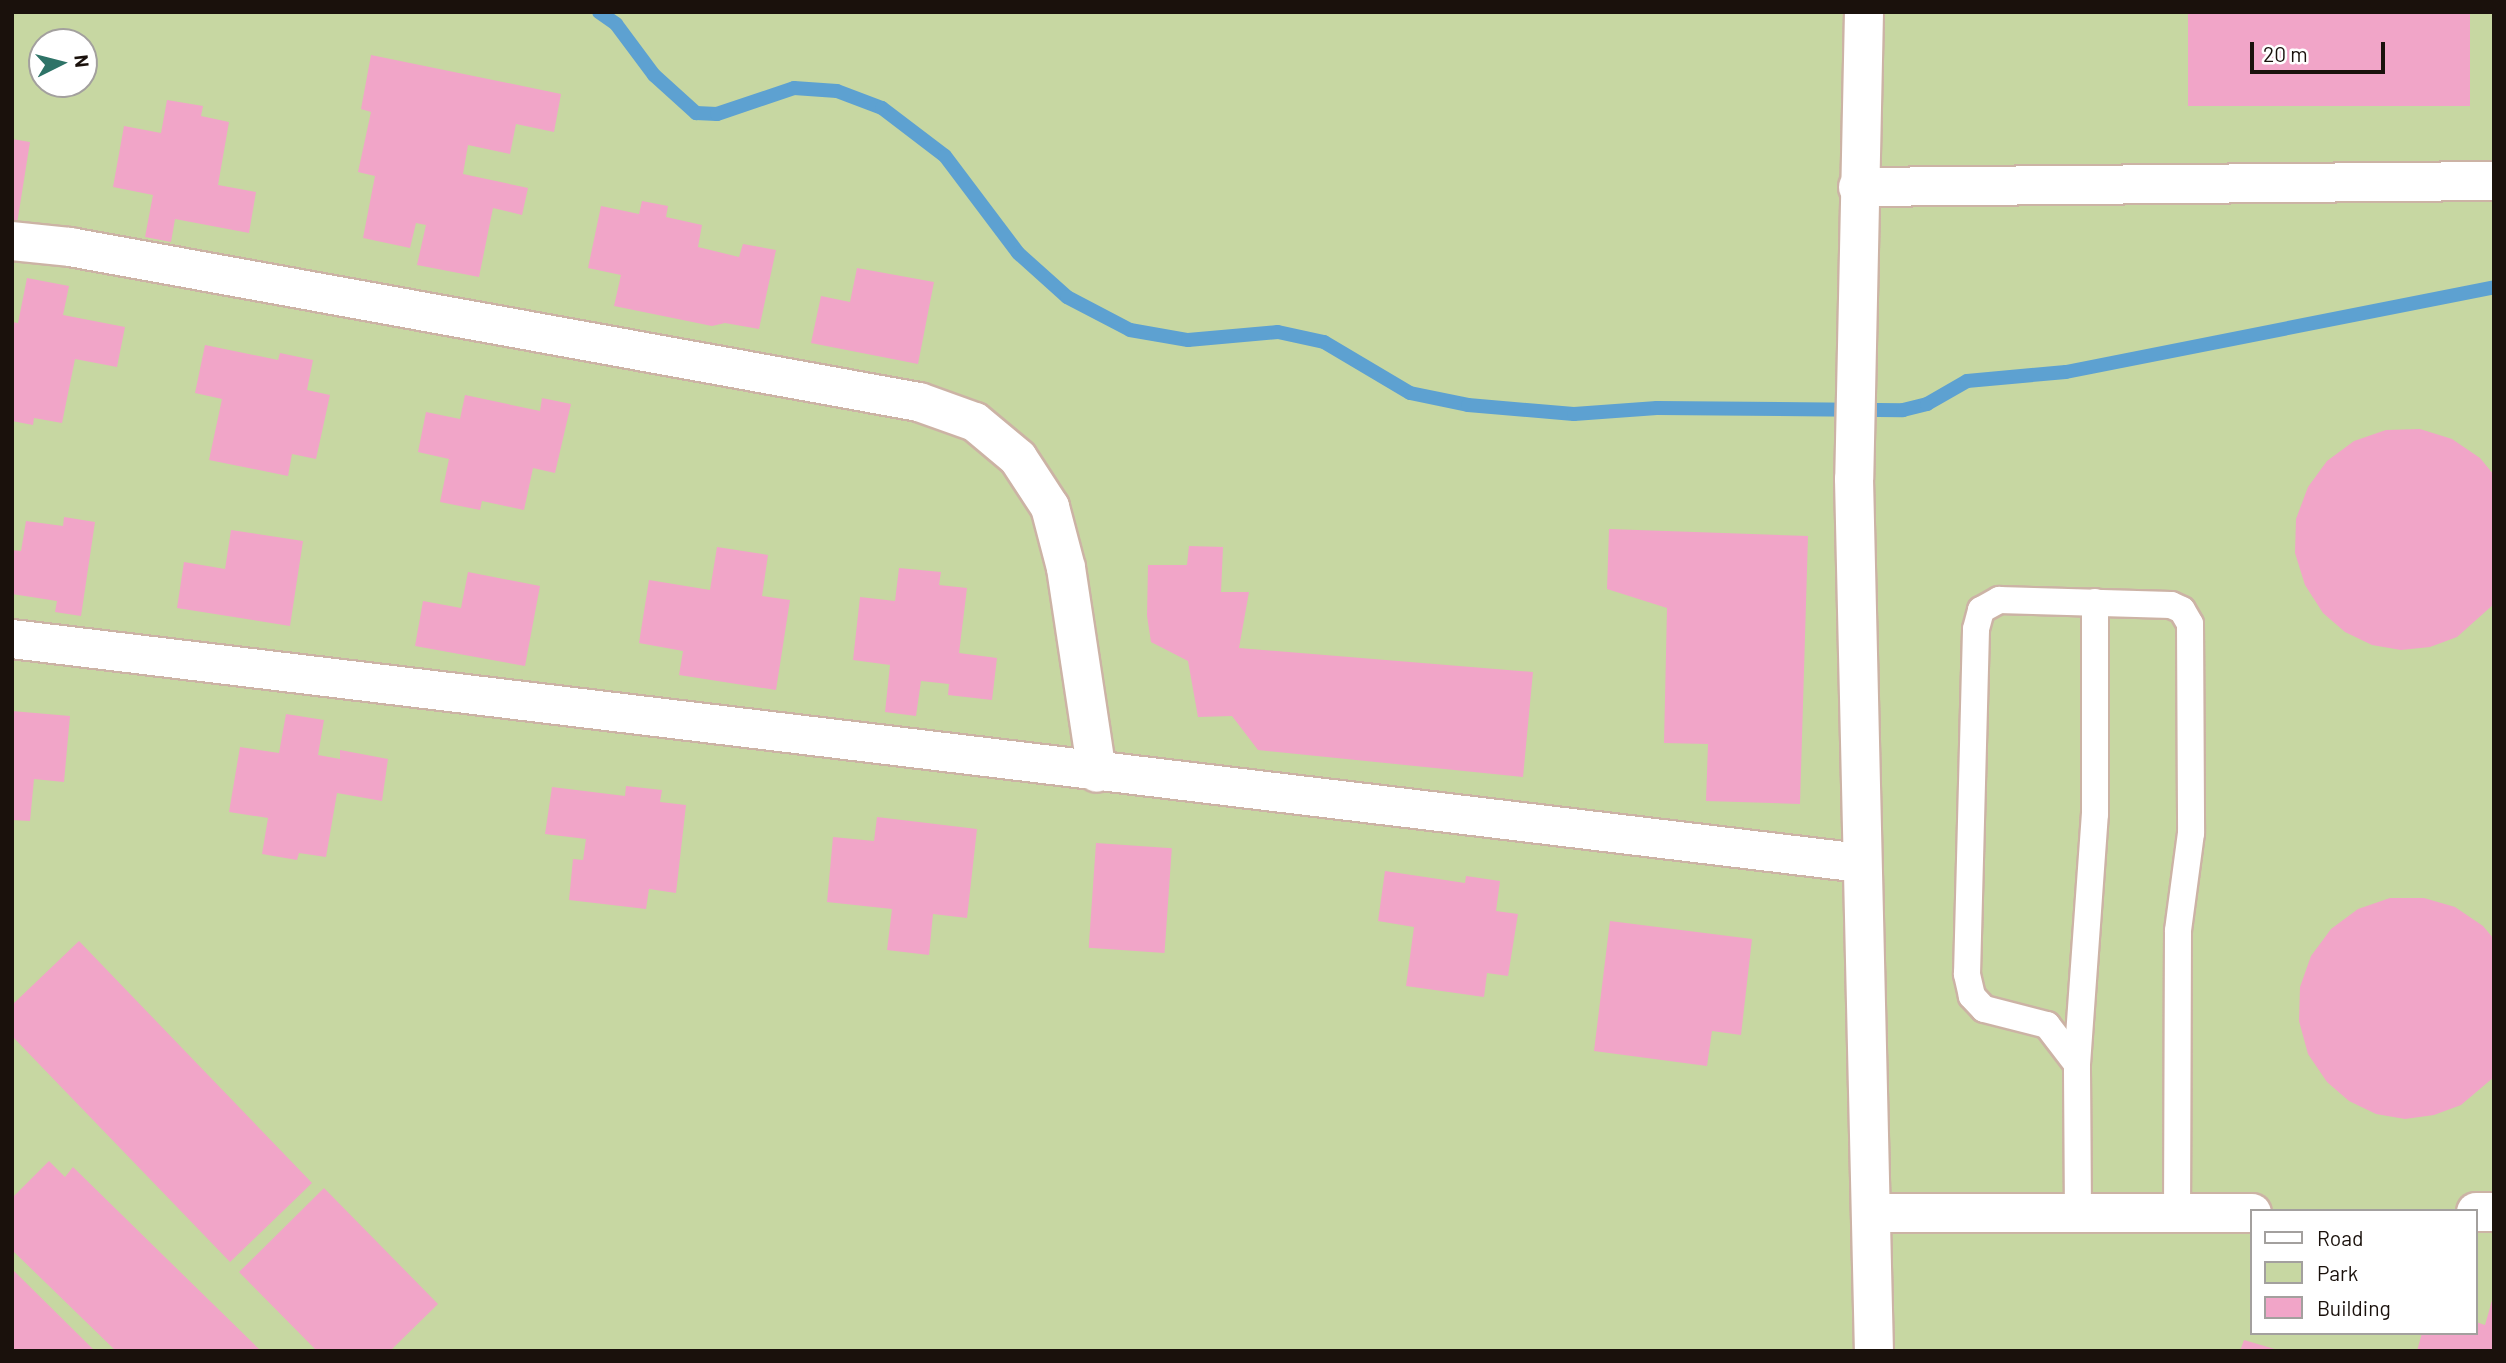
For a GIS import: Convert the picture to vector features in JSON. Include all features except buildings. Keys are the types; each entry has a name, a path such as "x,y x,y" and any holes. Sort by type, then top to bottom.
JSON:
{"street":[{"path":"1864,12 1858,187 1854,479 1860,863 1874,1351"},
{"path":"1858,187 2494,181"},
{"path":"12,241 70,247 919,402 975,422 1018,458 1050,507 1066,568 1097,773"},
{"path":"12,639 1097,773 1860,863"},
{"path":"1872,1213 2250,1213"}],"lane":[{"path":"2077,1064 2047,1025 1990,1013 1977,1003 1969,985 1976,629 1981,610 1999,600 2177,607 2191,631 2190,833 2178,931 2176,1213"},
{"path":"2078,1214 2077,1064 2095,814 2095,602"}],"green space":[{"path":"12,12 2494,12 2494,1351 12,1351"}],"waterway":[{"path":"599,12 616,24 654,75 696,113 717,114 794,88 837,91 882,108 945,156 1018,253 1067,297 1130,330 1188,340 1278,332 1324,342 1410,393 1468,405 1574,414 1657,408 1903,410 1927,404 1967,381 2066,372 2494,287"}]}
